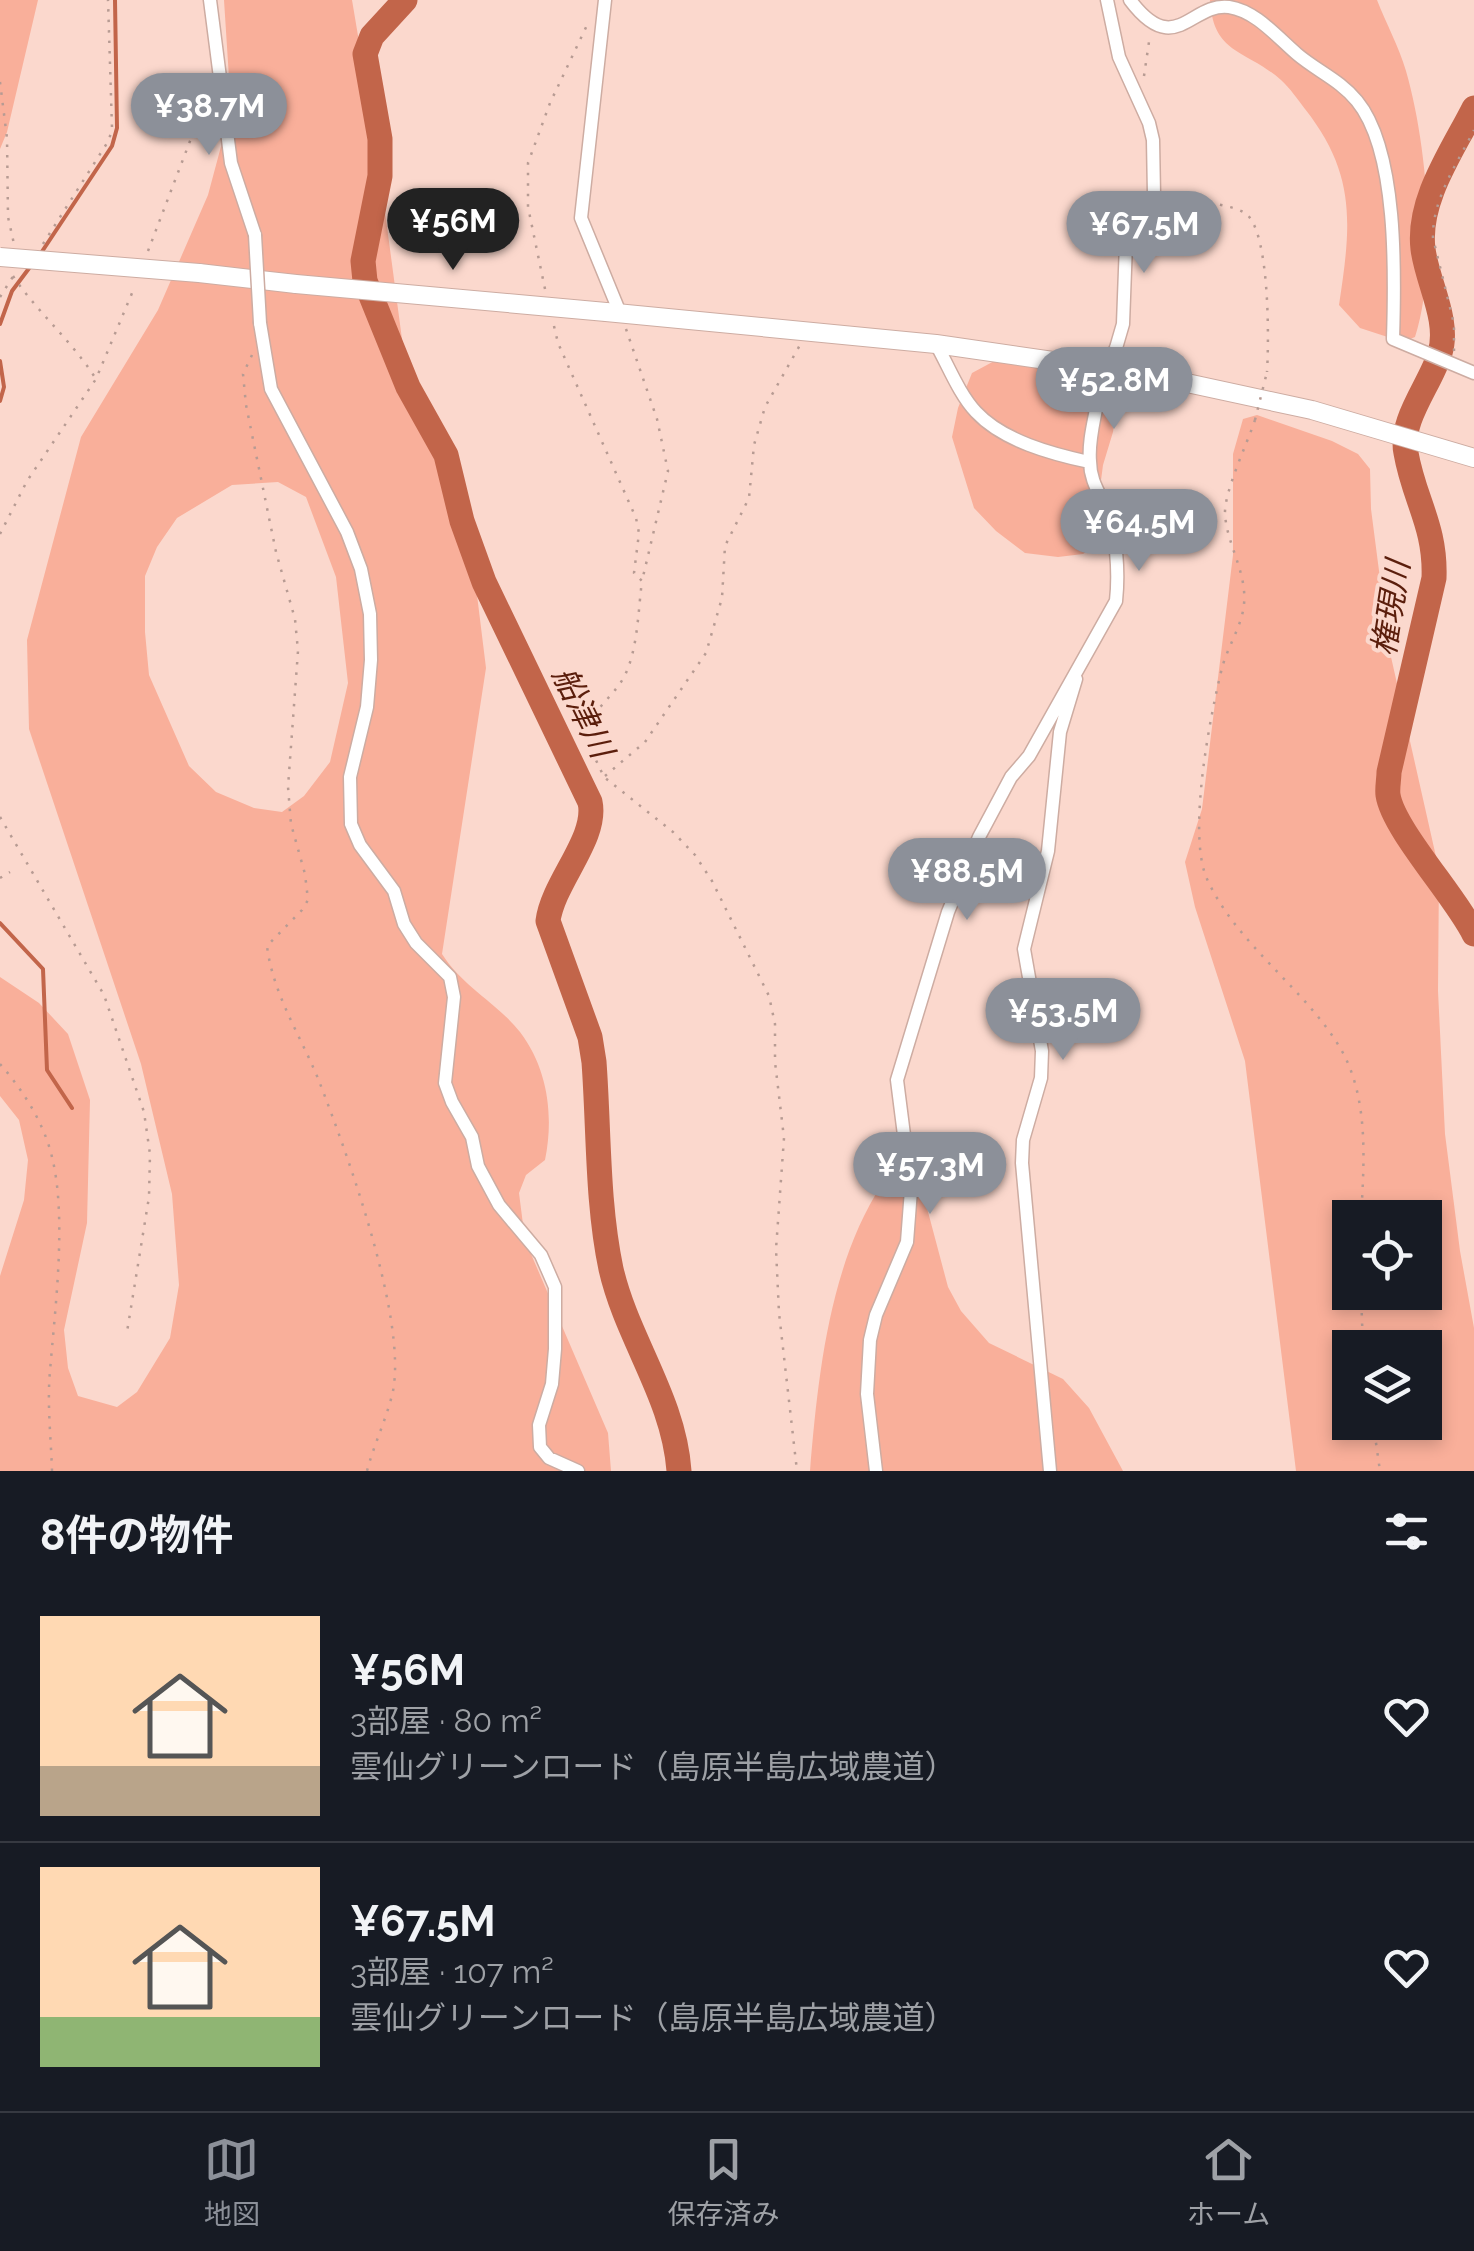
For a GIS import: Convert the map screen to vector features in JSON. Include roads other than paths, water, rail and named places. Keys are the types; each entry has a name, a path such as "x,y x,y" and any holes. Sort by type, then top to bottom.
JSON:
{"street":[{"path":"210,0 231,163 255,235 260,323 272,389 347,532 361,569 370,614 371,660 366,707 350,778 351,824 360,845 394,892 404,924 416,943 450,977 454,998 446,1083 452,1102 472,1137 478,1166 499,1205 541,1254 555,1288 556,1350 552,1384 539,1424 540,1447 549,1458 578,1471"},
{"path":"604,0 582,218 613,313"},
{"path":"876,1471 867,1394 870,1340 907,1242 911,1190 897,1080 948,912 979,837 1012,777 1030,756 1116,601 1118,580 1106,508 1095,491 1090,462 1098,398 1123,324 1126,242 1135,221 1154,195 1153,140 1119,57 1107,0"},
{"path":"1130,0 1151,21 1177,27 1214,7 1231,7 1250,14 1304,60 1336,78 1356,99 1380,142 1390,211 1393,338 1474,373"},
{"path":"9,265 199,273 936,344 1150,376 1312,410 1474,458"},
{"path":"936,344 975,411 1003,433 1058,455 1090,462"},
{"path":"1050,1471 1022,1163 1023,1140 1041,1078 1042,1051 1024,949 1048,851 1060,732 1076,681 1074,672"}],"waterway":[{"path":"39,256 112,146 117,128 115,0"},
{"name":"船津川","path":"405,0 372,36 365,54 380,139 380,176 363,261 365,281 408,387 446,455 462,521 484,582 590,802 588,830 548,921 590,1037 601,1192 611,1269 669,1418 679,1471"},
{"name":"権現川","path":"1474,108 1438,176 1425,212 1423,249 1440,314 1442,340 1436,365 1411,415 1405,440 1432,543 1434,578 1388,789 1401,826 1474,934"},
{"path":"0,324 12,291 30,267"},
{"path":"0,361 4,387 0,401"},
{"path":"0,923 43,969 47,1070 72,1108"}]}
